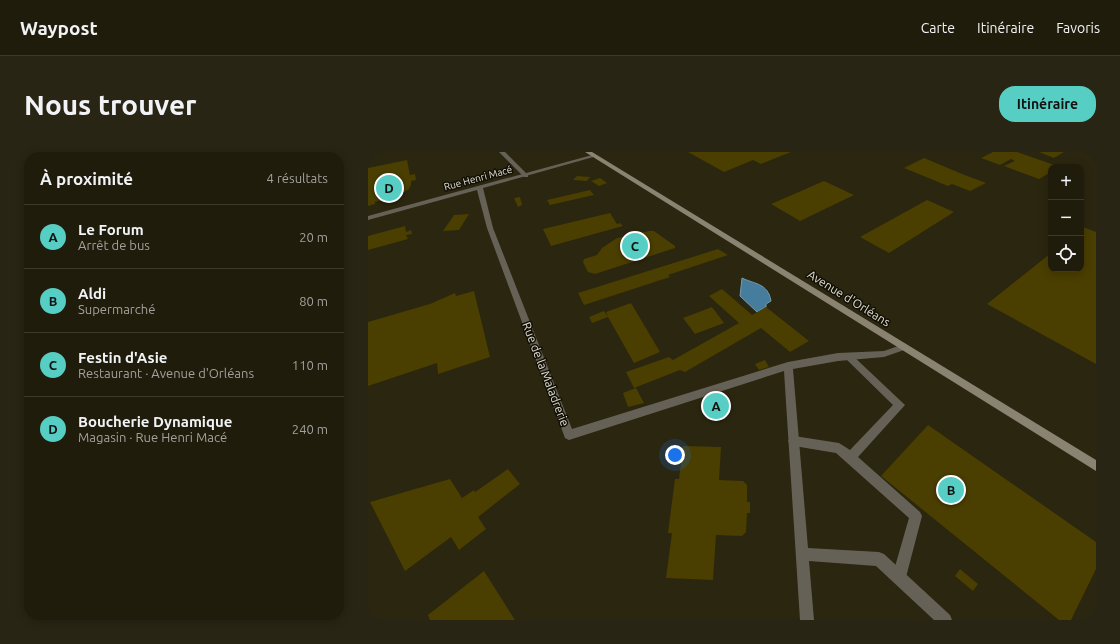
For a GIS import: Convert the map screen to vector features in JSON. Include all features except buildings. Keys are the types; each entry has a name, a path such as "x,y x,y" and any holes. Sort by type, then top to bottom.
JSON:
{"main road":[{"name":"Avenue d'Orléans","path":"591,154 1096,466"}],"street":[{"path":"502,152 526,176"},
{"name":"Rue Henri Macé","path":"368,218 526,176 591,154"},
{"name":"Rue de la Maladrerie","path":"480,188 490,228 569,434 788,366 849,356 884,354 904,347"},
{"path":"849,356 900,405 850,458"},
{"path":"788,366 806,620"},
{"path":"794,441 839,448 916,516 899,577"},
{"path":"802,554 879,559 945,620"}],"water":[{"path":"742,278 764,287 771,301 766,304 766,307 757,312 740,296"}],"place":[{"name":"Boucherie Dynamique","path":"389,188"},
{"name":"Festin d'Asie","path":"635,246"},
{"name":"Le Forum","path":"716,406"},
{"name":"Aldi","path":"951,490"}]}
